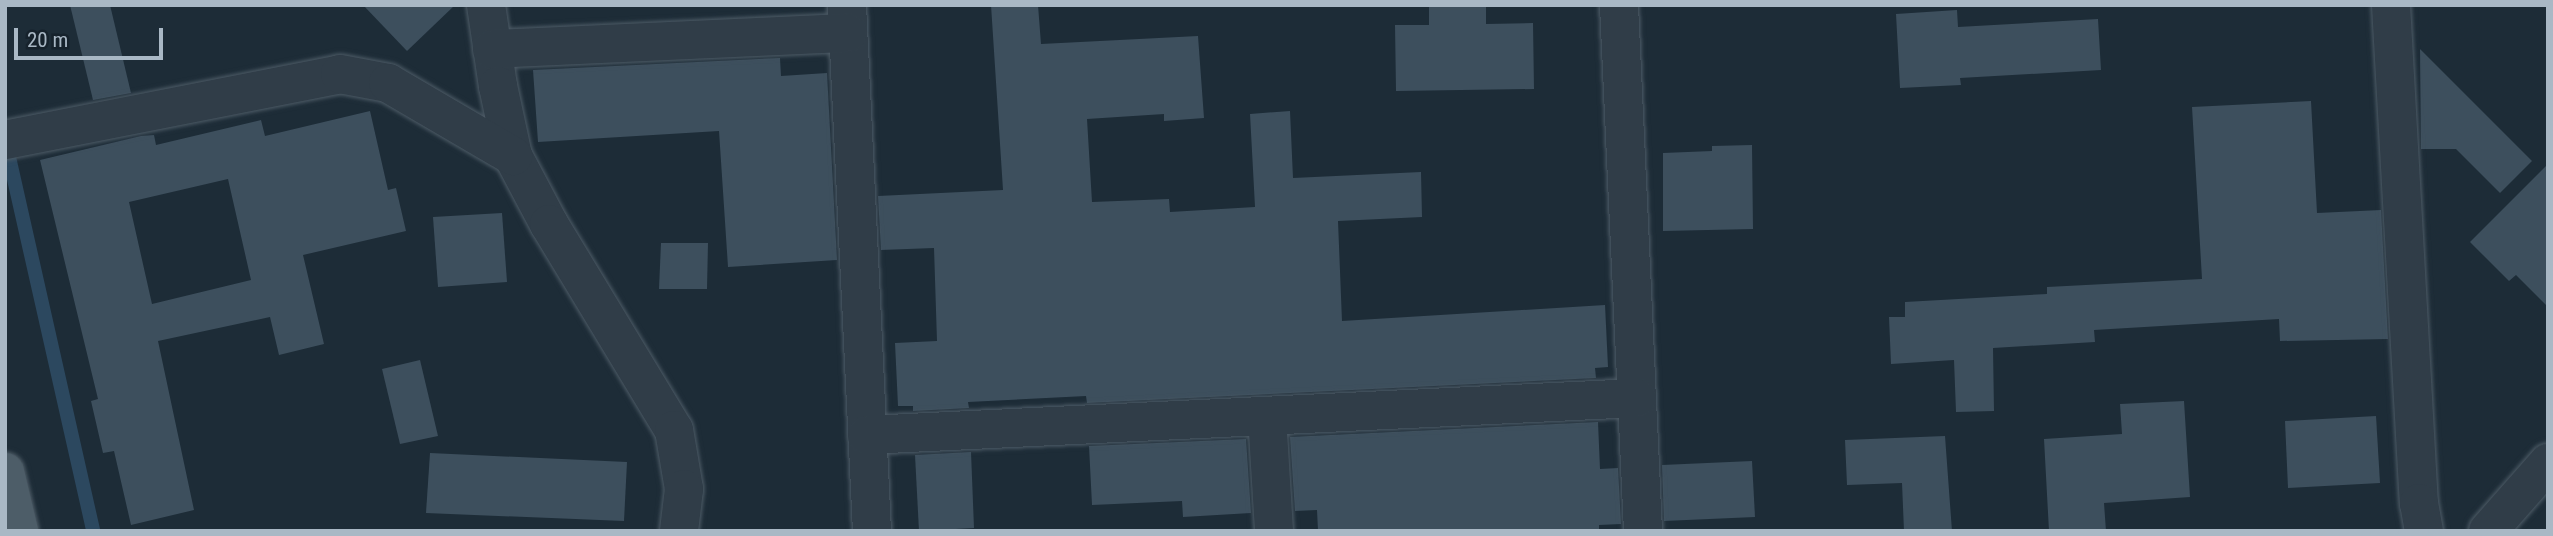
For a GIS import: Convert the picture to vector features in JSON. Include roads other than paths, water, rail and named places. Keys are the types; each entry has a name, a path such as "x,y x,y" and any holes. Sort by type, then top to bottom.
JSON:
{"main road":[{"path":"5,472 19,531"}],"street":[{"path":"486,5 513,156 549,224 674,430 684,489 679,531"},
{"path":"1619,5 1643,531"},
{"path":"2391,5 2419,503 2424,531"},
{"path":"492,49 847,19 872,531"},
{"path":"5,140 340,74 388,83 513,156"},
{"path":"867,435 1637,398"},
{"path":"1268,416 1273,531"},
{"path":"2488,531 2548,463"}],"waterway":[{"path":"9,157 93,531"}]}
